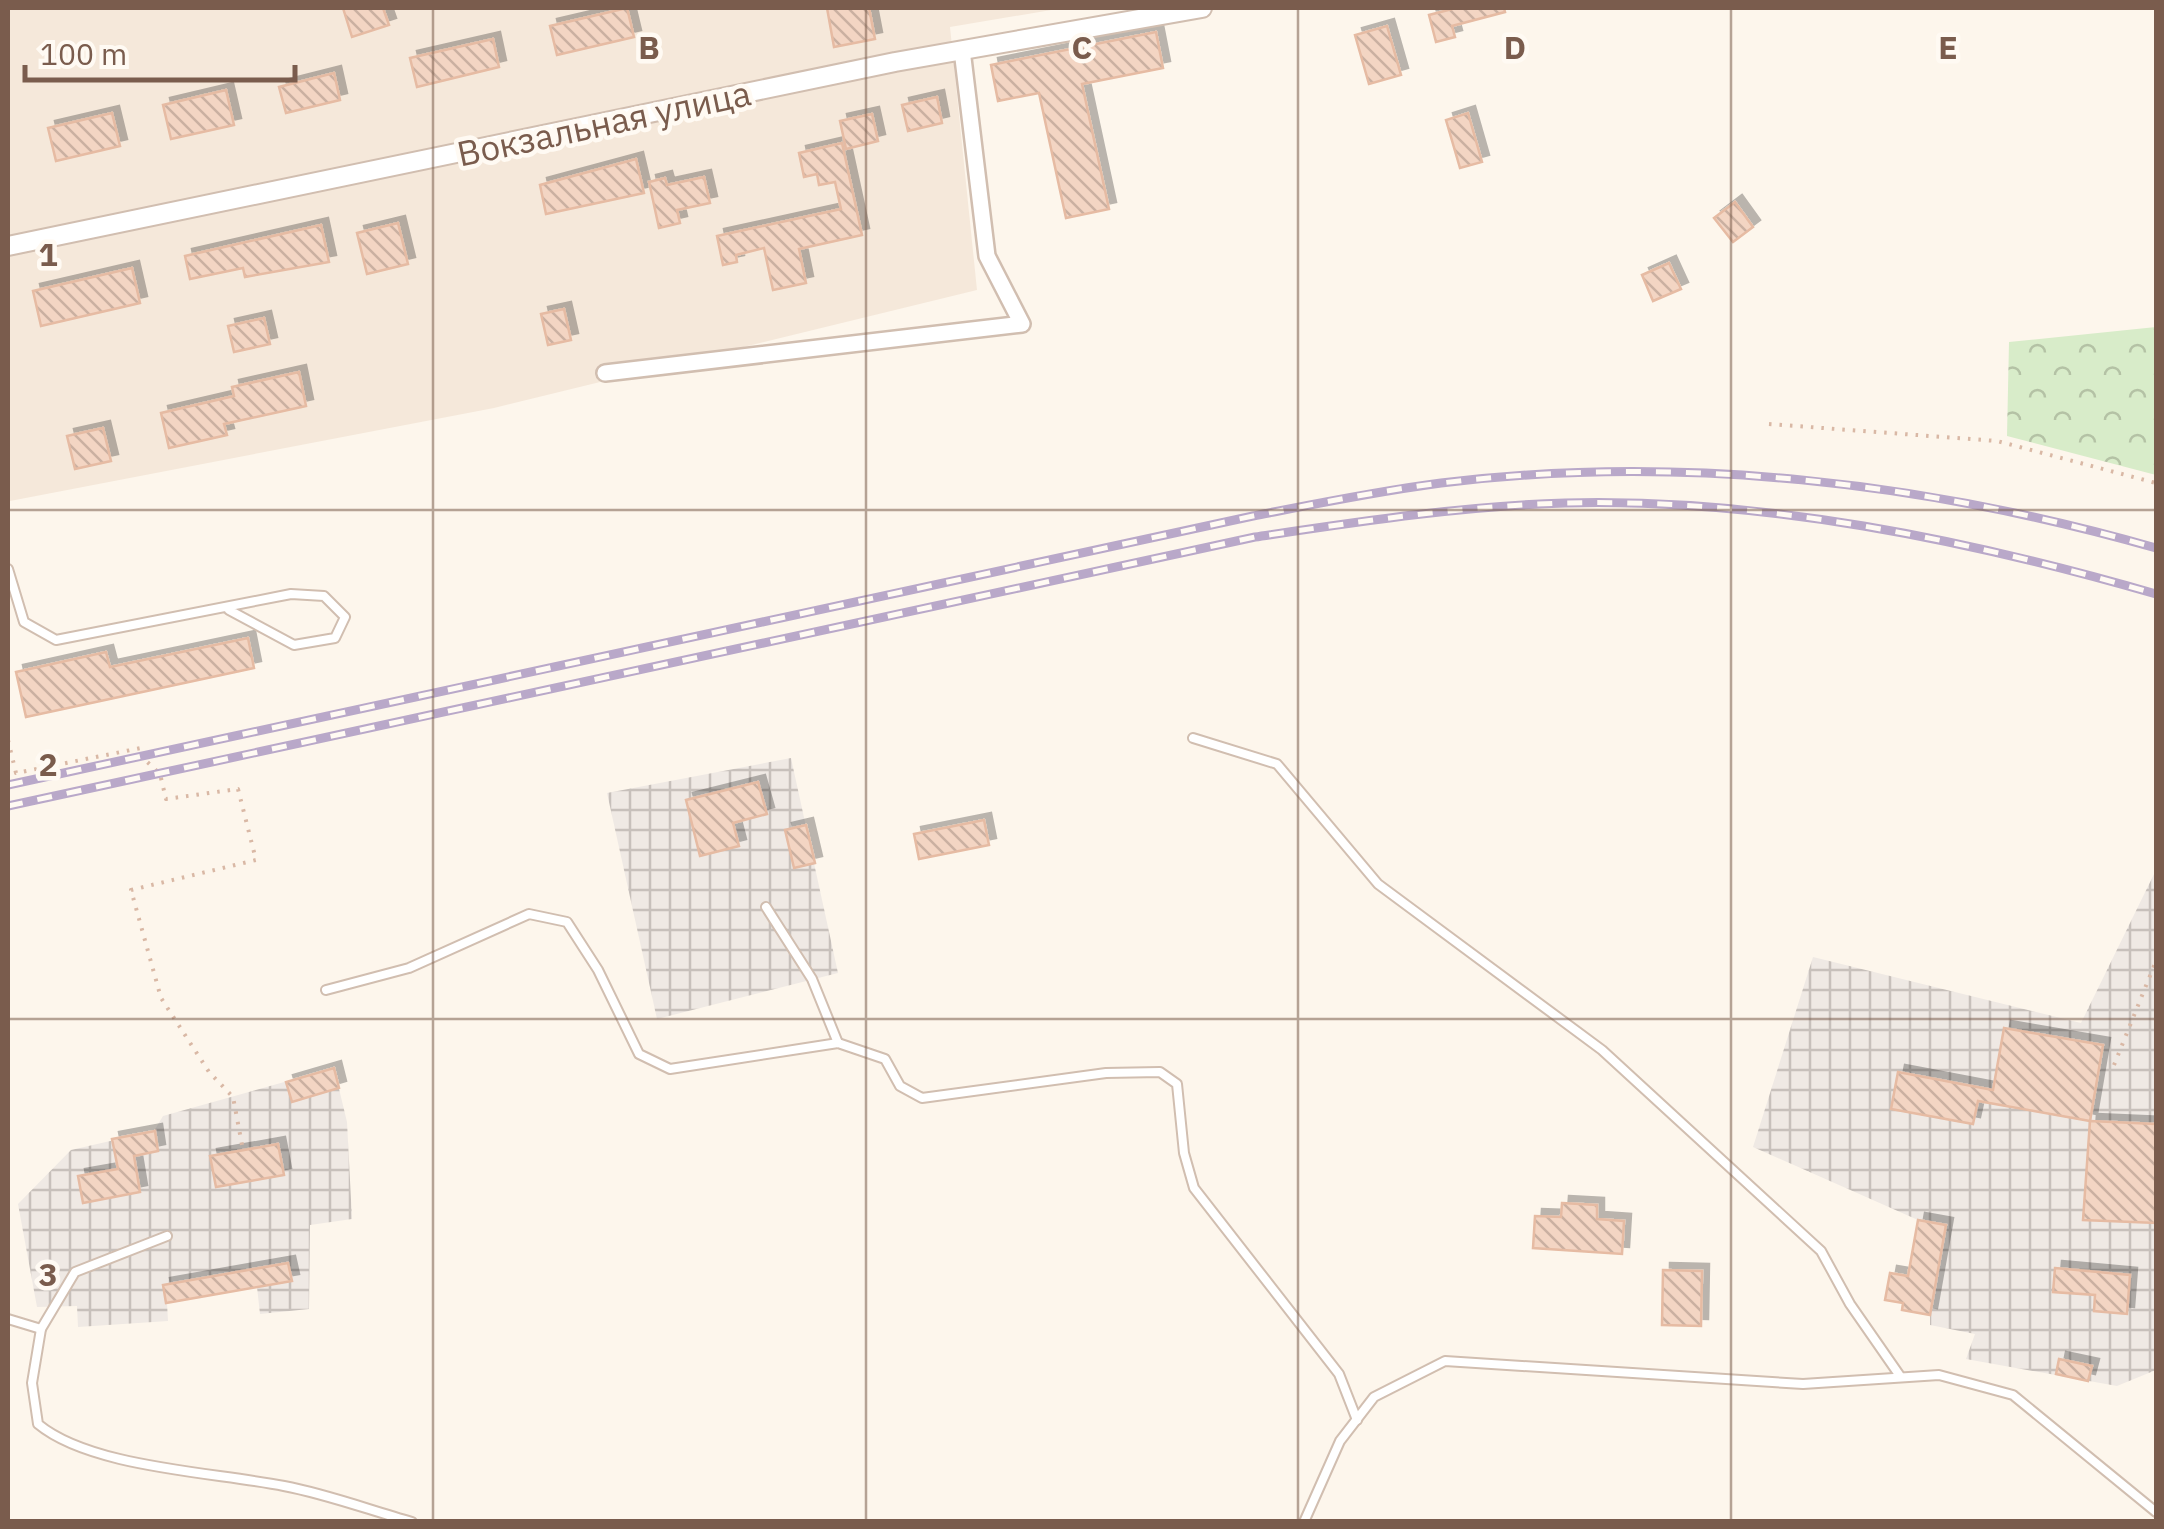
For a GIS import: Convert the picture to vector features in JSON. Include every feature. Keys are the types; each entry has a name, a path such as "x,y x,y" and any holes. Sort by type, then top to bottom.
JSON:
{"street":[{"name":"Вокзальная улица","path":"8,246 962,50 1202,8"},
{"path":"604,374 1022,324 987,256 962,50"}],"lane":[{"path":"8,568 24,622 56,640 229,610 291,594 324,596 345,617 335,638 294,645 229,610"},
{"path":"1193,738 1277,764 1378,884 1602,1050 1821,1251 1850,1304 1900,1376"},
{"path":"766,907 812,979 838,1043"},
{"path":"326,990 409,968 529,914 567,922 598,970 639,1054 670,1069 838,1043 885,1059 900,1086 922,1098 1106,1072 1160,1072 1177,1084 1184,1153 1194,1188 1339,1374 1356,1420"},
{"path":"166,1236 75,1272 41,1329 32,1383 38,1424 60,1442 104,1454 288,1486 412,1522"},
{"path":"8,1319 41,1329"},
{"path":"1304,1522 1340,1441 1374,1397 1445,1361 1803,1384 1939,1375 2013,1395 2156,1512"}],"path":[{"path":"1769,424 1998,441 2156,483"},
{"path":"8,740 16,773 140,748 141,756 160,774 166,798 238,789 256,860 131,890 161,998 210,1072 233,1096 244,1150"},
{"path":"2114,1065 2156,960"}],"shaded area":[{"path":"8,8 1063,8 950,27 977,290 494,408 10,501"},
{"path":"791,758 838,973 657,1019 607,793"},
{"path":"2156,870 2156,1370 2117,1386 1966,1359 1975,1334 1930,1325 1930,1315 1902,1310 1902,1303 1885,1300 1890,1273 1908,1276 1918,1220 1753,1147 1813,957 2081,1023"},
{"path":"334,1068 347,1122 352,1219 310,1225 309,1309 260,1314 257,1287 167,1303 168,1321 78,1327 77,1306 37,1307 18,1204 71,1150 154,1131 163,1116"}],"green space":[{"path":"2156,327 2156,475 2007,436 2009,342"}],"building":[{"path":"343,8 383,8 389,25 352,37"},
{"path":"627,8 634,37 557,55 550,26"},
{"path":"827,8 869,8 875,39 834,47"},
{"path":"1456,8 1504,8 1505,12 1452,26 1455,37 1436,42 1429,15"},
{"path":"1387,26 1401,75 1369,84 1355,35"},
{"path":"1156,32 1163,68 1082,84 1109,209 1066,218 1039,93 998,101 991,65"},
{"path":"493,39 499,67 417,87 410,58"},
{"path":"334,73 340,100 286,113 279,87"},
{"path":"226,90 234,125 171,139 163,105"},
{"path":"937,97 942,123 908,131 902,105"},
{"path":"112,113 120,146 56,161 48,128"},
{"path":"1468,113 1482,162 1460,168 1446,120"},
{"path":"872,114 878,141 846,149 840,121"},
{"path":"842,143 862,235 799,249 806,283 773,290 764,248 736,255 737,262 723,265 717,236 841,209 835,182 819,185 817,174 804,177 799,153"},
{"path":"636,159 644,193 546,214 540,185"},
{"path":"704,177 710,203 677,210 680,223 659,228 649,182 665,178 667,185"},
{"path":"1735,202 1753,227 1733,242 1714,218"},
{"path":"398,223 408,264 367,274 357,233"},
{"path":"321,225 329,262 245,277 243,268 190,279 185,256"},
{"path":"1669,263 1681,289 1653,301 1642,275"},
{"path":"132,268 140,303 41,326 33,291"},
{"path":"564,309 571,340 548,345 541,314"},
{"path":"264,318 270,344 234,352 228,326"},
{"path":"299,372 306,406 224,424 227,435 169,448 161,413 234,396 232,387"},
{"path":"103,428 111,461 75,469 67,436"},
{"path":"248,638 254,668 26,717 16,672 106,652 110,667"},
{"path":"758,782 767,814 733,823 739,846 700,856 686,800"},
{"path":"984,820 989,845 919,859 914,834"},
{"path":"806,825 815,863 794,868 785,830"},
{"path":"2004,1028 2103,1045 2090,1121 1978,1101 1973,1124 1891,1109 1898,1072 1993,1090"},
{"path":"334,1068 339,1088 292,1102 286,1082"},
{"path":"2090,1121 2156,1124 2156,1223 2083,1220"},
{"path":"155,1131 158,1151 134,1156 140,1192 83,1203 78,1176 118,1169 112,1139"},
{"path":"278,1144 284,1175 216,1187 210,1156"},
{"path":"1562,1203 1597,1205 1597,1219 1624,1221 1622,1254 1533,1248 1535,1216 1561,1217"},
{"path":"1918,1220 1946,1225 1930,1315 1902,1310 1903,1303 1885,1300 1890,1273 1908,1276"},
{"path":"288,1263 292,1281 166,1303 163,1285"},
{"path":"2055,1268 2130,1275 2127,1314 2094,1311 2095,1295 2053,1292"},
{"path":"1663,1270 1702,1271 1701,1326 1662,1325"},
{"path":"2059,1359 2092,1366 2088,1381 2056,1374"}],"railway":[{"path":"8,785 1253,516 1441,483 1621,472 1801,480 1980,506 2156,548"},
{"path":"8,806 1255,537 1448,511 1565,503 1640,503 1789,515 1938,540 2156,594"}]}
